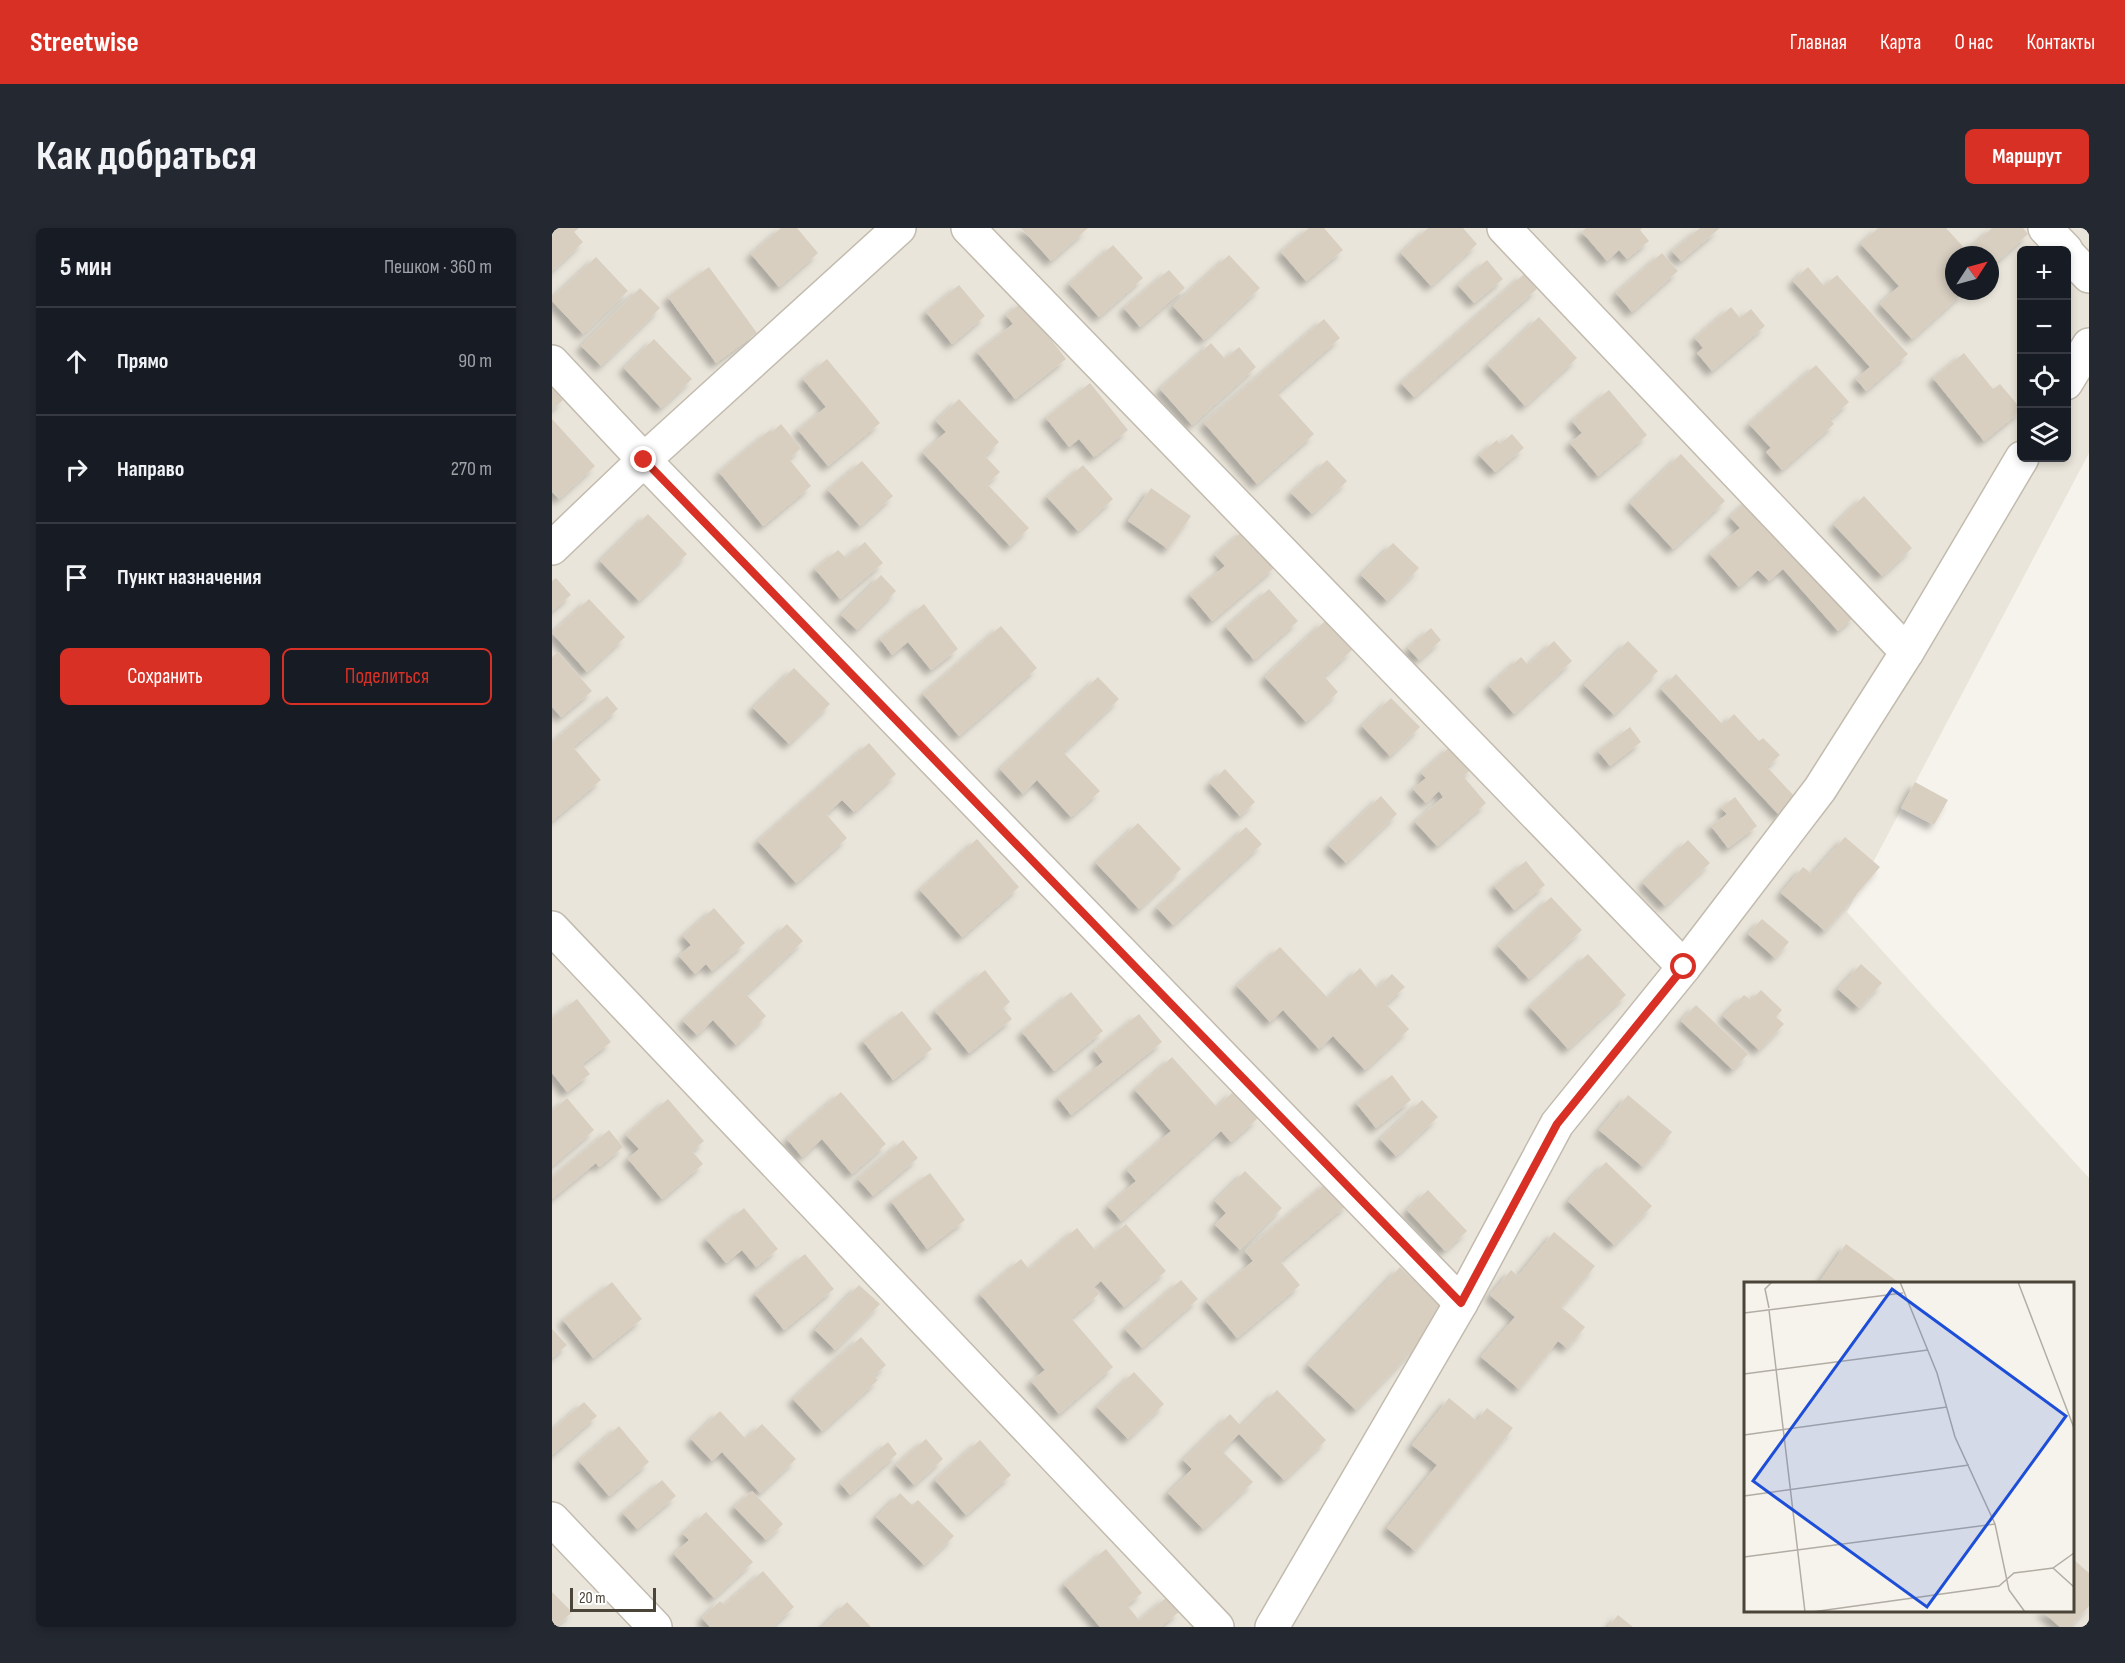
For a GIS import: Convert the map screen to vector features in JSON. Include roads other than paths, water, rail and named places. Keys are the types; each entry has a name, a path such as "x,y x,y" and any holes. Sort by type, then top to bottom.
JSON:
{"street":[{"path":"552,548 644,460 900,228"},
{"path":"968,228 1684,967"},
{"path":"1504,228 1907,652"},
{"path":"2045,228 2061,246"},
{"path":"2071,256 2089,276"},
{"path":"2071,376 2089,345"},
{"path":"552,362 644,460 1461,1303"},
{"path":"1272,1627 1461,1303 1557,1124 1684,967 1820,789 1907,652 2020,462"},
{"path":"552,928 1217,1627"},
{"path":"552,1520 655,1627"}]}
